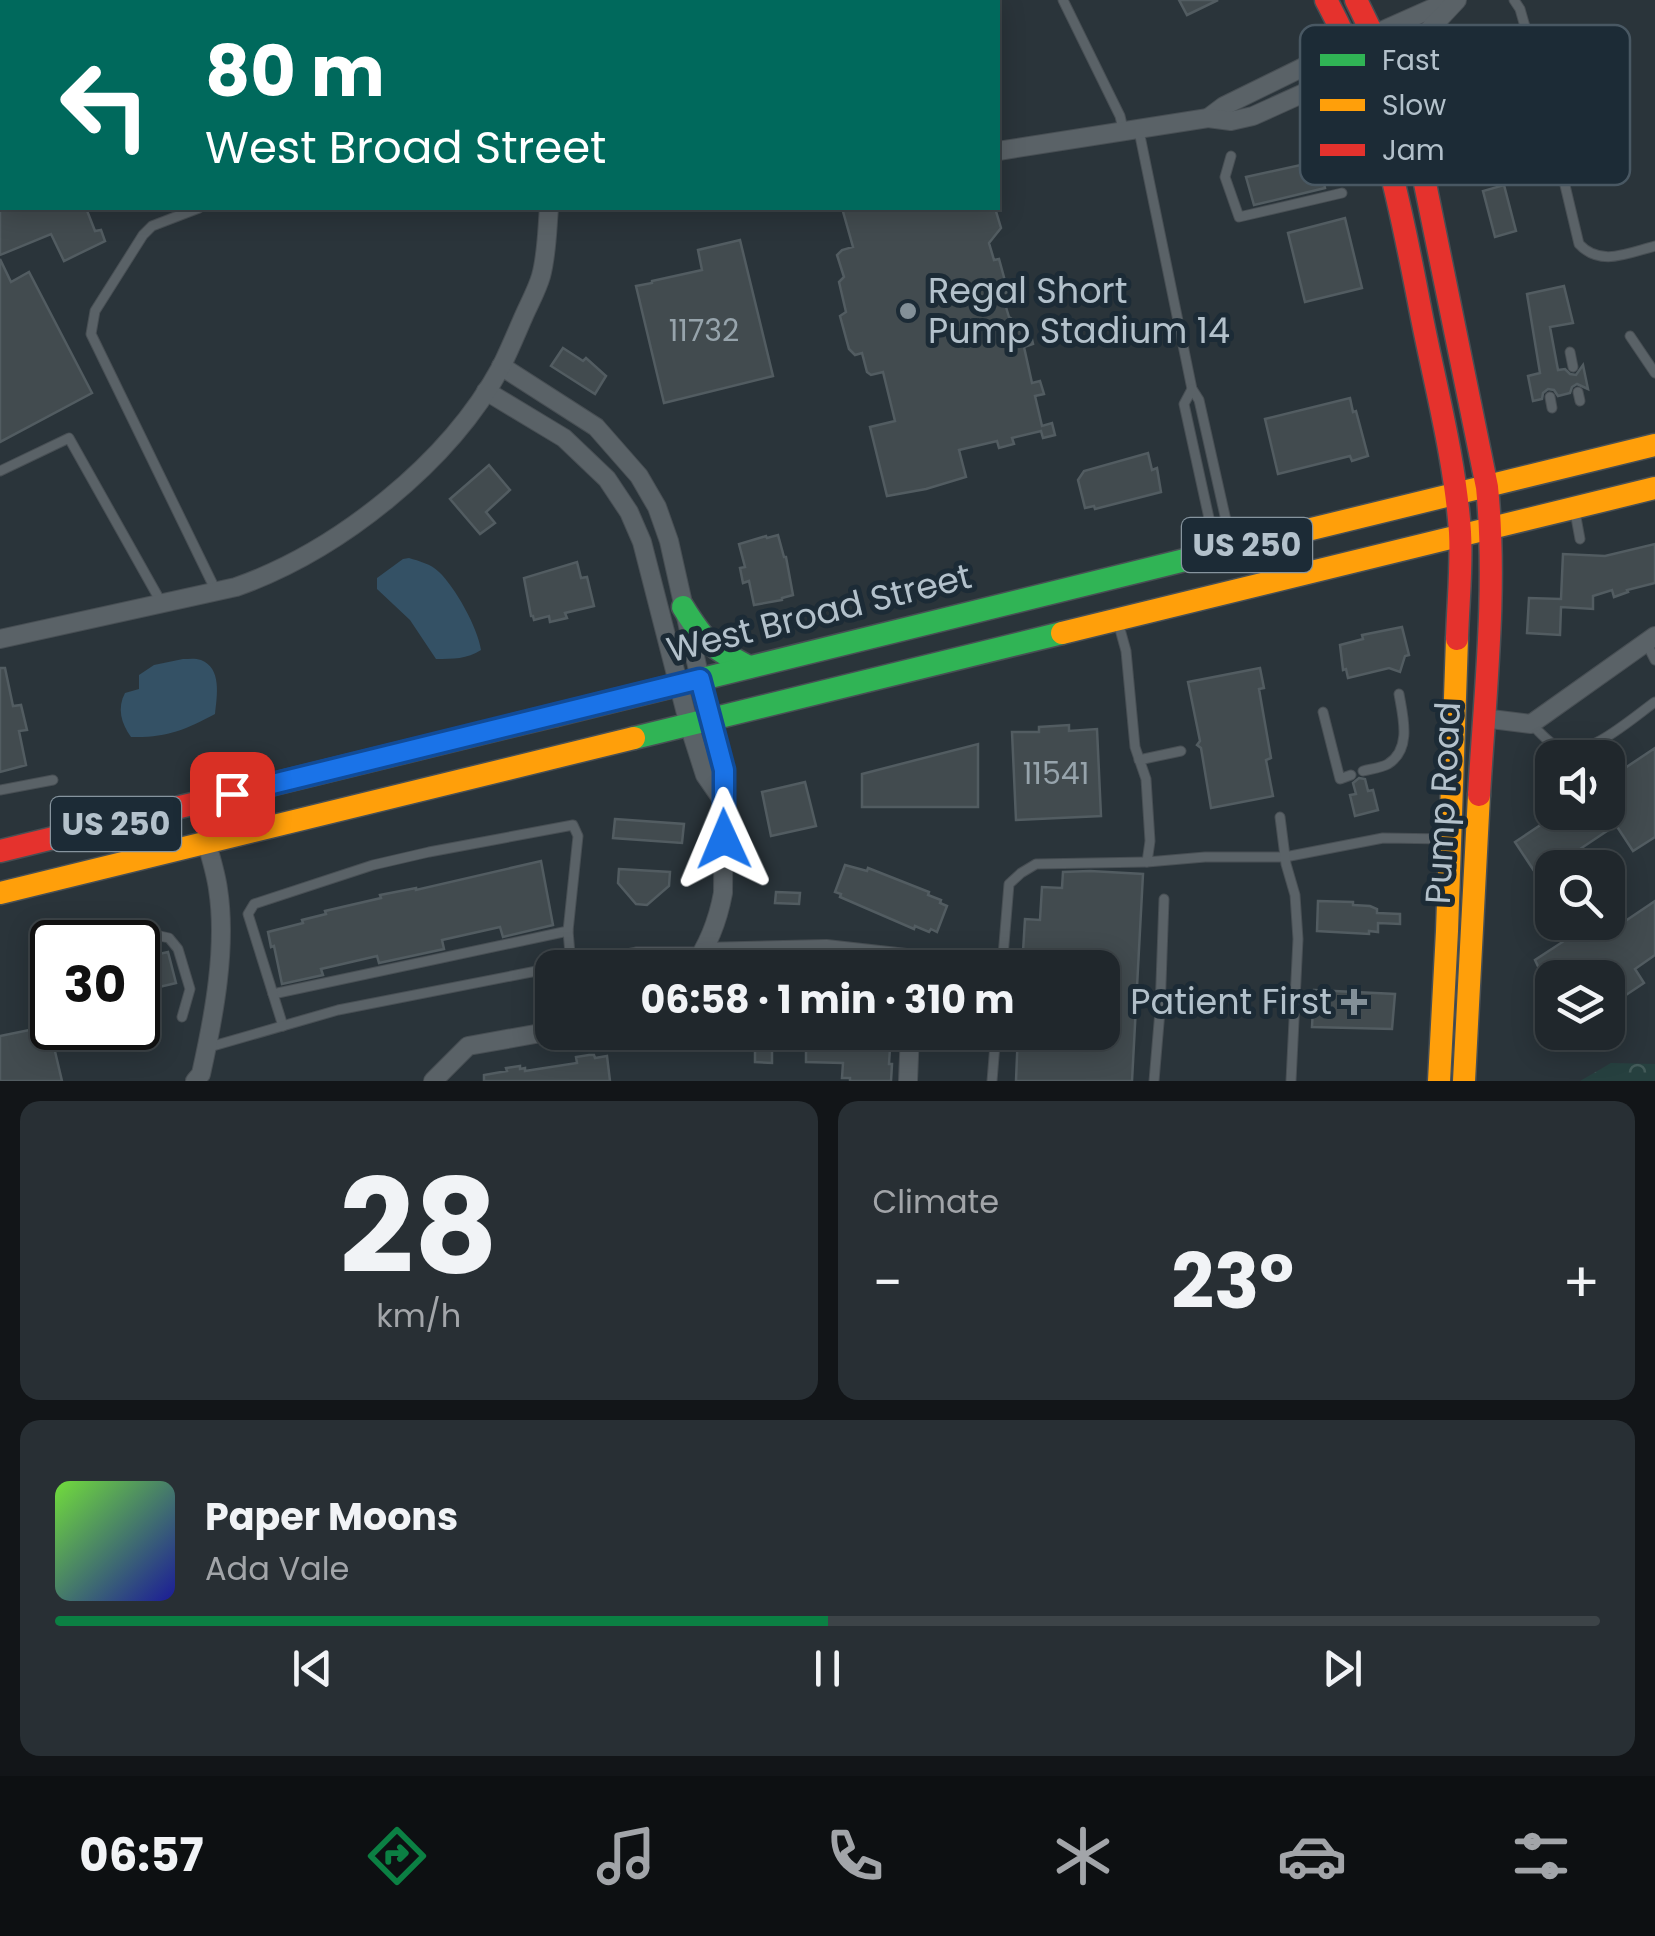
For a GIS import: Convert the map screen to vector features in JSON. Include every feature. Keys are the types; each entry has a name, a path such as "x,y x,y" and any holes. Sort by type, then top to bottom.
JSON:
{"main road":[{"name":"Pump Road","path":"1326,0 1340,25"},
{"name":"Pump Road","path":"1356,0 1369,25"},
{"name":"Pump Road","path":"1394,185 1456,494 1460,536 1439,1081"},
{"name":"Pump Road","path":"1426,185 1487,487 1491,529 1464,1081"},
{"name":"West Broad Street","path":"0,852 1655,445"},
{"name":"US 250","path":"0,893 1655,488"},
{"path":"683,607 702,638 748,667"}],"street":[{"path":"1393,25 1454,0"},
{"path":"1433,25 1454,0"},
{"path":"1208,118 1224,106 1300,69"},
{"path":"1000,150 1208,118 1231,121 1253,116 1300,94"},
{"path":"0,639 216,592 269,575 351,527 406,484 433,456 501,366 541,275 549,210"},
{"path":"501,366 596,427 639,476 669,540 683,607 689,681"},
{"path":"486,390 564,438 593,464 620,497 642,542 700,723 724,770 723,893 702,950"},
{"path":"1483,718 1531,724 1651,639"},
{"path":"195,1081 200,1074 214,1008 220,946 218,885 206,844"},
{"path":"805,950 842,950"},
{"path":"432,1081 468,1046 535,1034"},
{"path":"908,1081 909,1050"}],"lane":[{"path":"1063,0 1120,116 1132,132 1192,388 1199,400 1224,550"},
{"path":"1514,0 1525,25"},
{"path":"1232,156 1225,176 1239,217 1342,192"},
{"path":"1565,185 1579,244 1588,253 1600,258 1655,246"},
{"path":"193,210 152,226 144,234 95,311 90,334 216,592"},
{"path":"1630,336 1655,374"},
{"path":"1570,352 1573,367"},
{"path":"1192,388 1184,404 1224,550"},
{"path":"0,471 69,438 163,604"},
{"path":"1575,508 1580,539"},
{"path":"1118,620 1126,650 1133,735 1146,779 1148,862"},
{"path":"1651,639 1655,660"},
{"path":"1363,771 1387,764 1402,750 1404,726 1399,694"},
{"path":"1531,724 1567,752 1590,747 1655,702"},
{"path":"1323,712 1346,777"},
{"path":"1139,760 1181,751"},
{"path":"0,790 53,780"},
{"path":"1280,817 1295,895 1298,939 1291,1081"},
{"path":"283,1026 248,914 254,904 373,865 573,825 578,836 568,931 570,950"},
{"path":"1003,950 1008,884 1036,864 1285,857 1383,838 1450,840"},
{"path":"1154,1081 1164,898"},
{"path":"273,994 568,931"},
{"path":"160,936 169,938 178,949 190,988 182,1016"},
{"path":"206,1048 338,1010 535,972"},
{"path":"992,1081 995,1050"}],"green space":[{"path":"1611,1063 1655,1064 1655,1081 1580,1081"}],"water":[{"path":"409,558 432,567 445,579 471,620 481,650 465,657 436,659 410,620 377,589 377,578"},
{"path":"201,660 212,669 217,683 215,714 175,732 131,737 121,715 125,693 139,689 139,675 154,665"}],"building":[{"path":"1179,0 1218,0 1187,15"},
{"path":"1300,165 1300,185 1325,188 1254,205 1246,177"},
{"path":"1504,185 1516,231 1495,237 1483,191"},
{"path":"0,210 87,210 95,231 101,230 105,241 64,261 51,234 0,255"},
{"path":"843,210 996,210 1001,228 989,243 994,260 999,259 1008,292 1002,294 1009,317 1019,324 1021,333 1030,331 1033,344 1024,347 1032,383 1040,381 1044,394 1035,396 1042,426 1052,423 1055,435 1043,438 1041,431 1012,438 1014,444 999,448 997,441 959,450 966,477 887,496 870,427 895,421 883,372 871,375 862,353 855,355 849,349 840,316 846,312 839,282 844,277 837,255 853,247"},
{"path":"1345,218 1362,288 1305,302 1288,233"},
{"path":"740,240 773,376 664,403 636,286 702,270 698,250"},
{"path":"0,259 11,282 29,272 92,393 0,442"},
{"path":"1564,286 1573,323 1550,327 1558,370 1576,375 1583,365 1588,389 1577,384 1570,393 1558,396 1548,389 1542,399 1533,401 1528,376 1540,373 1527,294"},
{"path":"563,348 583,361 586,358 606,376 595,394 551,366"},
{"path":"1350,398 1368,456 1352,461 1350,456 1278,474 1265,419"},
{"path":"1148,453 1152,470 1157,468 1161,492 1095,509 1085,508 1078,480 1084,471"},
{"path":"489,465 510,490 486,512 495,523 480,534 450,499"},
{"path":"778,535 793,595 754,605 749,581 743,583 740,568 745,567 739,544"},
{"path":"1655,544 1655,583 1614,597 1612,590 1593,596 1593,609 1561,607 1560,635 1527,633 1529,598 1561,599 1563,554 1605,556"},
{"path":"577,562 581,578 587,577 594,606 565,613 567,618 550,622 549,616 534,620 524,578"},
{"path":"1402,627 1409,655 1405,656 1400,672 1389,668 1348,678 1340,645 1363,639 1362,635"},
{"path":"0,668 5,668 13,706 21,705 27,730 19,731 26,765 0,772"},
{"path":"1260,668 1264,688 1259,689 1271,758 1266,760 1273,796 1211,808 1188,682"},
{"path":"1069,725 1069,731 1097,729 1101,816 1016,820 1012,732 1039,732 1039,727"},
{"path":"978,744 978,807 862,807 862,774"},
{"path":"1655,748 1655,837 1633,851 1619,830 1625,830 1625,768"},
{"path":"1365,779 1368,791 1373,790 1378,810 1355,816 1350,795 1356,794 1353,783"},
{"path":"805,782 816,826 771,836 762,792"},
{"path":"615,819 684,824 682,843 613,838"},
{"path":"1535,829 1608,830 1578,850 1535,850 1535,872 1515,842"},
{"path":"541,861 553,925 503,937 500,927 442,940 444,949 379,963 377,956 321,969 323,975 282,984 268,932 303,923 302,920 326,914 325,911 381,898 380,895"},
{"path":"845,865 867,871 868,868 941,900 947,906 937,932 915,926 914,929 840,897 835,892"},
{"path":"619,869 670,872 669,886 647,905 636,904 618,883"},
{"path":"1063,872 1143,874 1132,1081 1016,1081 1017,1050 1120,1050 1120,950 1023,950 1025,919 1040,920 1042,887 1062,888"},
{"path":"776,892 800,893 799,904 775,903"},
{"path":"1318,901 1353,902 1377,909 1377,913 1400,914 1400,924 1378,923 1378,932 1369,934 1317,931"},
{"path":"1655,901 1655,955 1635,969 1644,983 1625,996 1625,960 1535,960 1563,940 1625,940 1625,921"},
{"path":"168,952 176,983 160,987 160,954"},
{"name":"Patient First","path":"1314,990 1395,994 1392,1029 1312,1027"},
{"path":"30,1030 30,1050 55,1050 62,1081 0,1081 0,1036"},
{"path":"755,1050 772,1050 772,1063 755,1062"},
{"path":"806,1050 890,1050 891,1081 850,1081 842,1078 843,1063 806,1062"},
{"path":"607,1056 610,1081 484,1081 484,1075 507,1071 506,1068 520,1066 525,1071 577,1063 576,1057"}],"traffic: fast":[{"path":"556,715 1254,543"},
{"path":"683,607 710,643 749,667"},
{"path":"634,738 1062,633"}],"traffic: slow":[{"path":"1254,543 1655,445"},
{"path":"1062,633 1655,488"},
{"path":"1439,1081 1457,639"},
{"path":"0,893 634,738"},
{"path":"1464,1081 1479,795"}],"traffic: jam":[{"path":"1326,0 1338,25"},
{"path":"1356,0 1368,25"},
{"path":"1394,185 1454,477 1460,532 1457,639"},
{"path":"1425,185 1487,487 1490,602 1479,795"},
{"path":"0,851 556,715"}],"place":[{"name":"Regal Short Pump Stadium 14","path":"908,311"},
{"name":"Patient First","path":"1354,1002"}],"route":[{"path":"232,794 700,679 724,770 724,839"}]}
